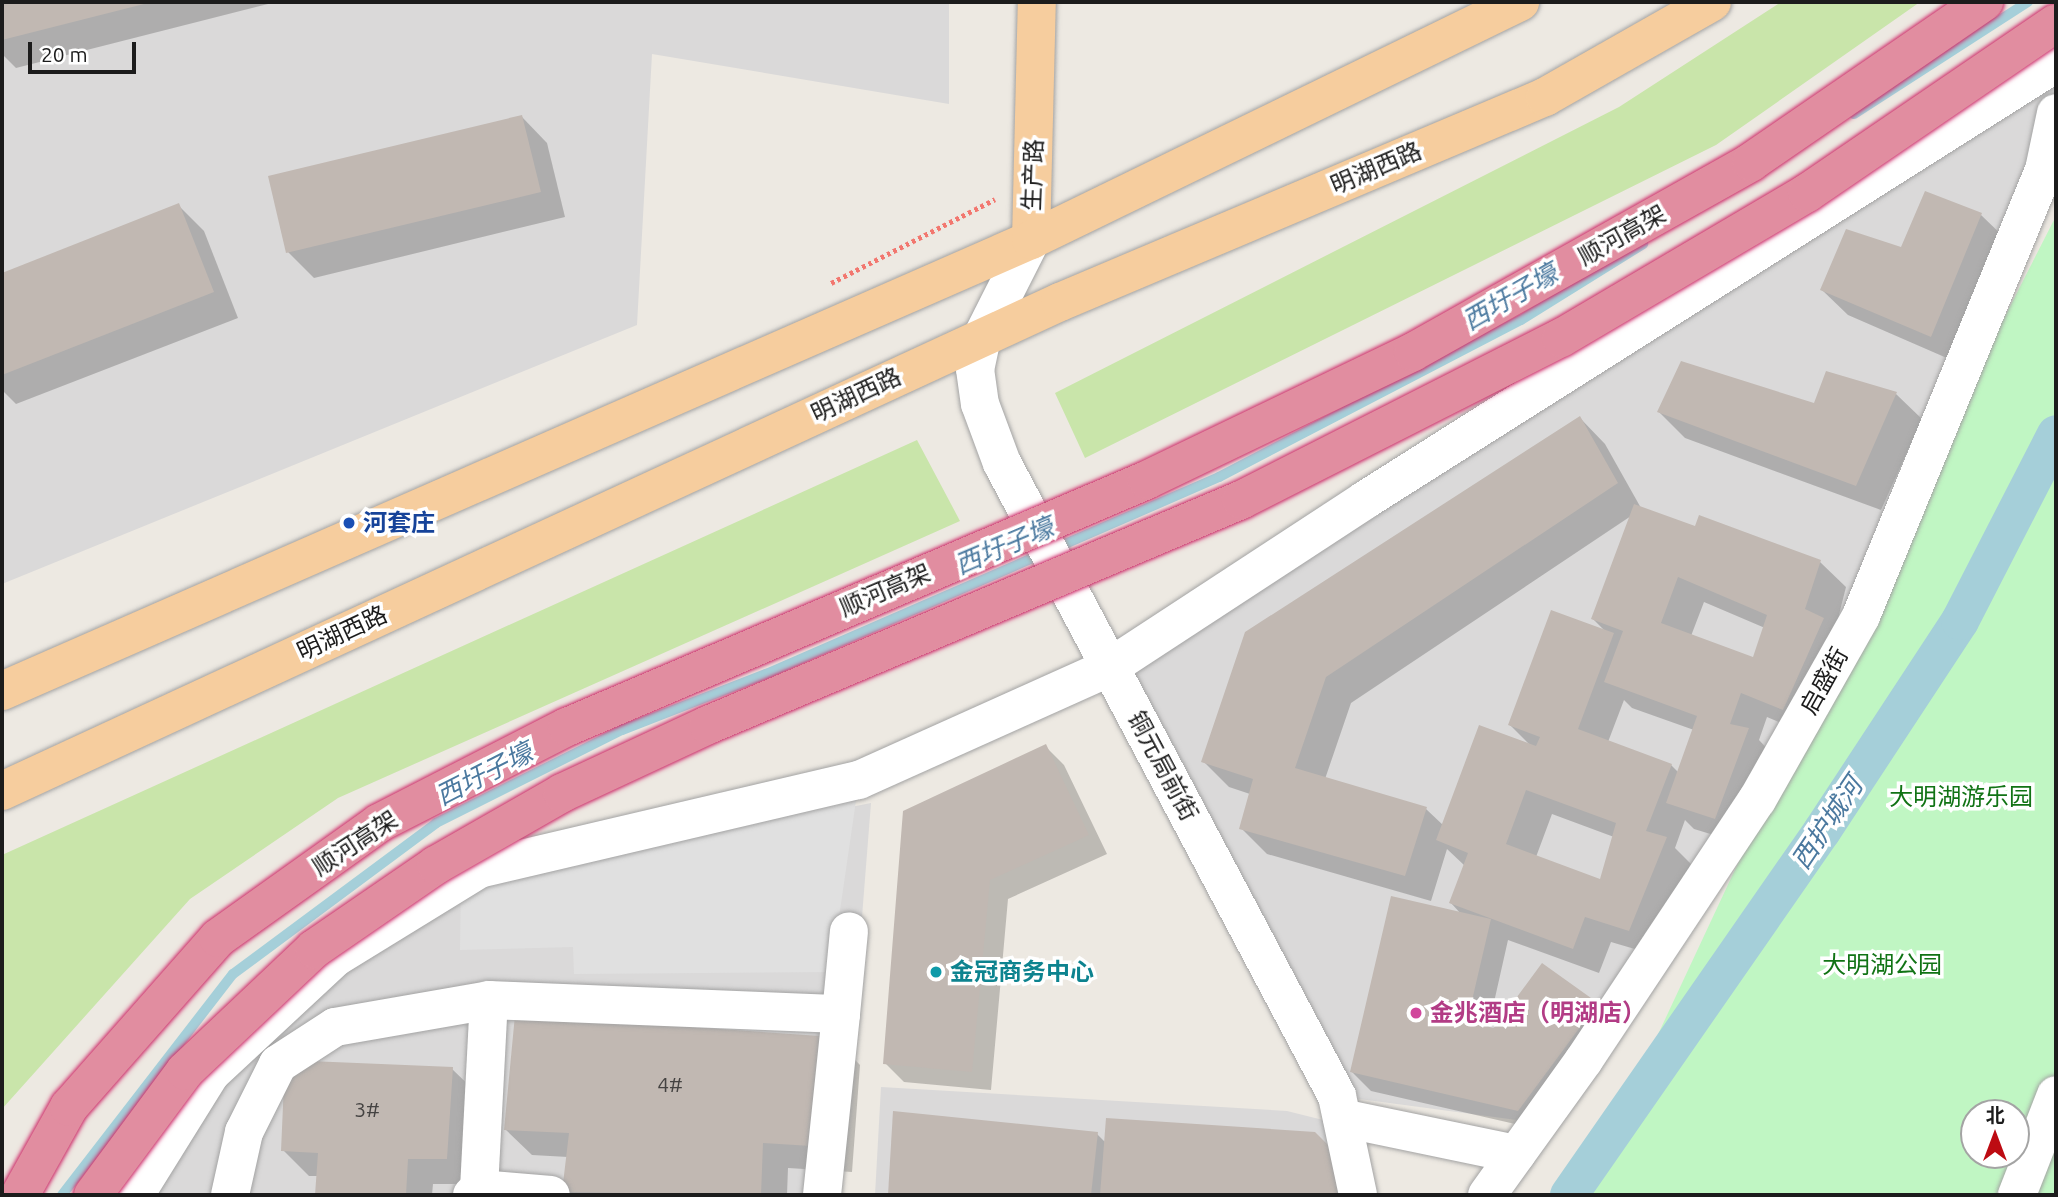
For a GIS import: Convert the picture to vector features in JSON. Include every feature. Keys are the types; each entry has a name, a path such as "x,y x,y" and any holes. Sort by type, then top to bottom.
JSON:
{"highway":[{"name":"顺河高架","path":"20,1195 69,1107 218,938 379,823 567,727 1147,480 1413,352 1751,162 1984,2"},
{"path":"93,1195 185,1071 314,949 436,865 562,793 708,725 1241,500 1561,338 1807,193 2056,23"}],"main road":[{"name":"生产路","path":"1031,240 1037,2"},
{"path":"2,691 1031,240 1520,2"},
{"name":"明湖西路","path":"2,791 982,337 1545,97 1712,2"}],"street":[{"path":"135,1195 211,1073 336,957 479,869 859,780 1110,667 1377,492 2056,63"},
{"name":"启盛街","path":"1487,1195 1757,800 1861,616 2044,170 2056,113"},
{"name":"生产路","path":"982,337 1031,240"},
{"name":"铜元局前街","path":"982,337 975,369 980,404 1002,463 1337,1096 1358,1195"},
{"path":"822,1195 849,931"},
{"path":"230,1195 244,1132 278,1064 335,1027 489,1000 841,1014"},
{"path":"489,1000 490,1119 476,1192 551,1195"},
{"path":"2017,1195 2056,1095"},
{"path":"1342,1118 1516,1154"}],"shaded area":[{"path":"2,2 949,2 949,104 652,54 637,325 2,584"},
{"path":"2056,63 2056,113 1866,589 1539,1123 1337,1096 1110,667"},
{"path":"859,780 831,972 574,974 573,947 460,950 461,880"},
{"path":"871,803 840,1195 145,1195 189,1116 281,1021 442,889"},
{"path":"881,1087 1287,1111 1327,1121 1345,1195 875,1195"}],"green space":[{"path":"1781,2 1920,2 1716,145 1085,458 1055,393 1619,107"},
{"name":"大明湖公园","path":"2056,216 2056,1195 1583,1195 1866,589"},
{"path":"917,440 960,521 338,798 190,899 2,1109 2,855"}],"building":[{"path":"2,2 148,2 148,3 2,40"},
{"path":"522,115 541,192 286,253 268,176"},
{"path":"1925,191 1982,213 1931,337 1820,290 1846,229 1901,247"},
{"path":"179,203 214,292 2,375 2,273"},
{"path":"1681,361 1814,403 1826,371 1897,392 1856,486 1657,412"},
{"path":"1580,416 1618,483 1326,677 1295,768 1427,807 1405,876 1239,829 1253,779 1201,762 1245,632"},
{"path":"1634,504 1695,526 1699,515 1821,560 1805,609 1824,618 1783,710 1741,693 1730,724 1749,728 1715,819 1666,803 1697,716 1604,682 1623,631 1591,619","holes":["1678,577 1767,615 1753,657 1661,623"]},
{"path":"1551,610 1614,633 1578,729 1672,764 1646,831 1667,837 1629,931 1585,917 1573,949 1449,903 1468,853 1436,840 1479,725 1536,746 1540,737 1508,725","holes":["1526,790 1616,823 1600,879 1506,844"]},
{"name":"金冠商务中心","path":"1046,744 1089,835 990,880 972,1072 883,1064 903,811"},
{"name":"金兆酒店（明湖店）","path":"1391,896 1491,919 1467,1022 1494,1028 1542,963 1598,1003 1518,1111 1350,1072"},
{"path":"515,1015 835,1037 827,1147 763,1143 761,1195 562,1192 569,1133 504,1130"},
{"path":"285,1060 453,1067 447,1159 408,1159 406,1195 315,1195 318,1153 281,1151"},
{"path":"893,1111 1098,1132 1091,1195 888,1195"},
{"path":"1106,1118 1315,1132 1341,1158 1338,1195 1100,1195"}],"waterway":[{"name":"西圩子壕","path":"1854,114 2028,2"},
{"name":"西圩子壕","path":"62,1195 233,974 436,823 622,730 766,674 1219,477 1521,320 1643,244"},
{"name":"西护城河","path":"1569,1195 1822,831 1960,621 2056,434"}],"place":[{"name":"河套庄","path":"349,523"},
{"name":"金冠商务中心","path":"936,972"},
{"name":"金兆酒店（明湖店）","path":"1416,1013"}],"park label":[{"name":"大明湖游乐园","path":"1961,797"}]}
